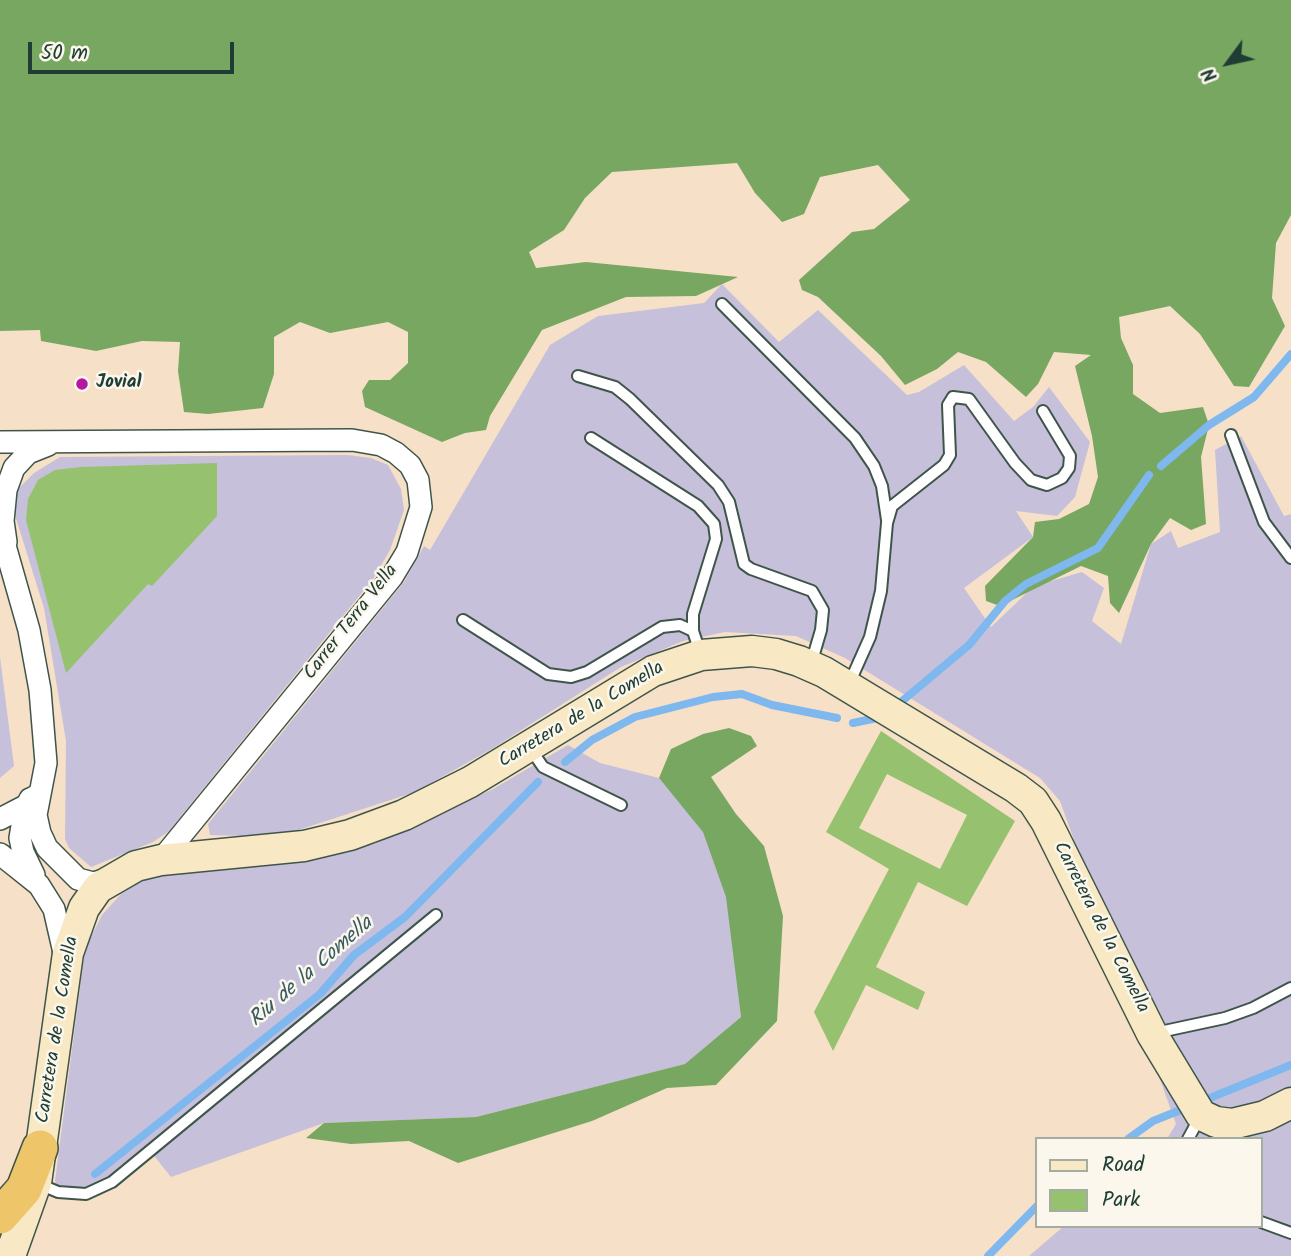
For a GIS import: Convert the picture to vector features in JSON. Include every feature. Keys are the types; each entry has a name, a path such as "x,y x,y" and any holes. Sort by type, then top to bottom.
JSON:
{"highway":[{"path":"21,1202 40,1148"}],"main road":[{"name":"Carretera de la Comella","path":"10,1256 21,1202 40,1148 71,941 84,908 98,888 113,877 161,860 292,848 350,835 439,799 697,643 776,654 811,667 1016,788 1032,802 1046,821 1192,1117 1232,1124 1265,1116 1291,1103"},
{"path":"0,1241 21,1202"}],"street":[{"name":"Carrer Terra Vella","path":"0,442 62,444 352,439 381,445 396,453 410,465 421,493 421,507 407,552 392,578 161,860"},
{"path":"7,551 3,521 6,490 14,468 28,453 62,444"},
{"path":"0,528 29,630 40,690 45,748 36,815 47,848 78,879 93,883 113,877"},
{"path":"0,819 27,805 42,780"},
{"path":"42,780 23,820 20,838 23,852 54,909 66,967"},
{"path":"0,854 39,885"}],"lane":[{"path":"722,304 855,438 874,466 882,486 887,523"},
{"path":"578,376 614,387 630,399 719,485 729,502 744,564 812,592 823,610 821,630 811,667"},
{"path":"848,687 870,637 881,591 887,523 892,506 944,465 950,454 948,405 953,397 969,399 1015,463 1031,480 1047,485 1062,478 1069,468 1070,456 1043,411"},
{"path":"1231,435 1264,522 1291,558"},
{"path":"591,438 698,506 714,524 716,539 693,614 697,643"},
{"path":"463,620 548,674 570,677 587,672 662,627 680,625 697,643"},
{"path":"529,747 544,767 621,805"},
{"path":"21,1202 58,1192 86,1194 112,1182 436,915"},
{"path":"1152,1034 1225,1018 1253,1008 1291,988"},
{"path":"1263,1223 1291,1233"}],"shaded area":[{"path":"722,284 779,342 818,310 907,395 919,392 964,365 1014,421 1033,407 1049,387 1090,442 1075,497 1057,516 1016,511 1033,537 964,588 991,627 1034,586 1082,572 1104,588 1092,621 1121,644 1151,544 1171,531 1178,548 1220,532 1215,450 1241,436 1284,516 1291,514 1291,1256 1029,1256 1062,1228 1263,1228 1263,1137 1168,1137 1176,1124 1060,801 1040,778 845,658 796,636 725,632 683,641 621,667 490,750 415,792 277,837 210,835 208,824 404,582 424,546 430,550 550,345 598,316 704,303"},
{"path":"348,455 371,458 388,465 401,489 404,510 390,550 373,579 168,832 153,842 91,867 69,848 65,839 66,741 44,608 14,512 17,490 34,473 60,457"},
{"path":"0,657 14,766 0,778"},
{"path":"568,745 600,763 659,778 707,835 728,902 741,1017 686,1064 476,1117 324,1123 171,1177 151,1152 86,1194 58,1192 55,1181 85,949 102,915 121,894 146,878 288,862 374,844 493,789"}],"green space":[{"path":"0,0 1291,0 1291,215 1276,243 1272,298 1285,326 1249,387 1234,386 1200,334 1170,306 1119,317 1121,338 1133,365 1133,394 1160,413 1203,407 1209,425 1201,457 1206,524 1191,530 1170,518 1151,544 1119,613 1110,603 1108,576 1081,566 1000,606 986,601 985,586 1033,537 1035,522 1059,519 1089,504 1098,477 1092,436 1075,366 1091,355 1054,352 1038,384 1026,397 986,362 958,352 937,369 905,385 881,356 818,297 802,290 799,280 852,232 874,229 910,200 878,165 820,177 804,214 782,222 755,193 737,163 612,172 585,198 564,230 529,252 536,268 586,262 738,277 696,296 626,297 542,330 490,416 486,430 465,433 442,442 365,407 362,391 369,380 390,380 408,363 408,332 388,322 330,333 300,322 274,337 274,374 263,408 208,414 184,412 178,371 180,342 142,341 96,351 41,341 40,330 0,331"},
{"path":"217,463 217,516 152,586 148,584 66,673 26,520 28,499 38,480 55,470 81,467"},
{"path":"729,728 751,736 757,746 711,777 736,814 764,846 783,916 777,1021 716,1085 667,1088 592,1121 458,1163 409,1141 351,1144 306,1138 324,1123 476,1117 685,1064 741,1017 726,897 703,832 659,778 671,749 703,734"},
{"path":"881,731 1015,821 967,906 918,882 876,967 925,992 918,1010 866,985 833,1051 814,1012 889,869 826,832","holes":["887,774 967,815 940,869 859,828"]}],"waterway":[{"name":"Riu de la Comella","path":"1161,466 1209,425 1254,397 1291,354"},
{"name":"Riu de la Comella","path":"895,707 969,645 1005,601 1026,584 1098,548 1149,475"},
{"name":"Riu de la Comella","path":"565,762 592,740 635,717 713,697 742,694 772,705 837,718"},
{"name":"Riu de la Comella","path":"853,723 882,717"},
{"name":"Riu de la Comella","path":"95,1174 320,994 354,955 405,917 538,782"},
{"path":"1200,1102 1291,1065"},
{"path":"1131,1137 1153,1121 1188,1107"},
{"path":"988,1256 1036,1207"}],"place":[{"name":"Jovial","path":"82,384"}]}
